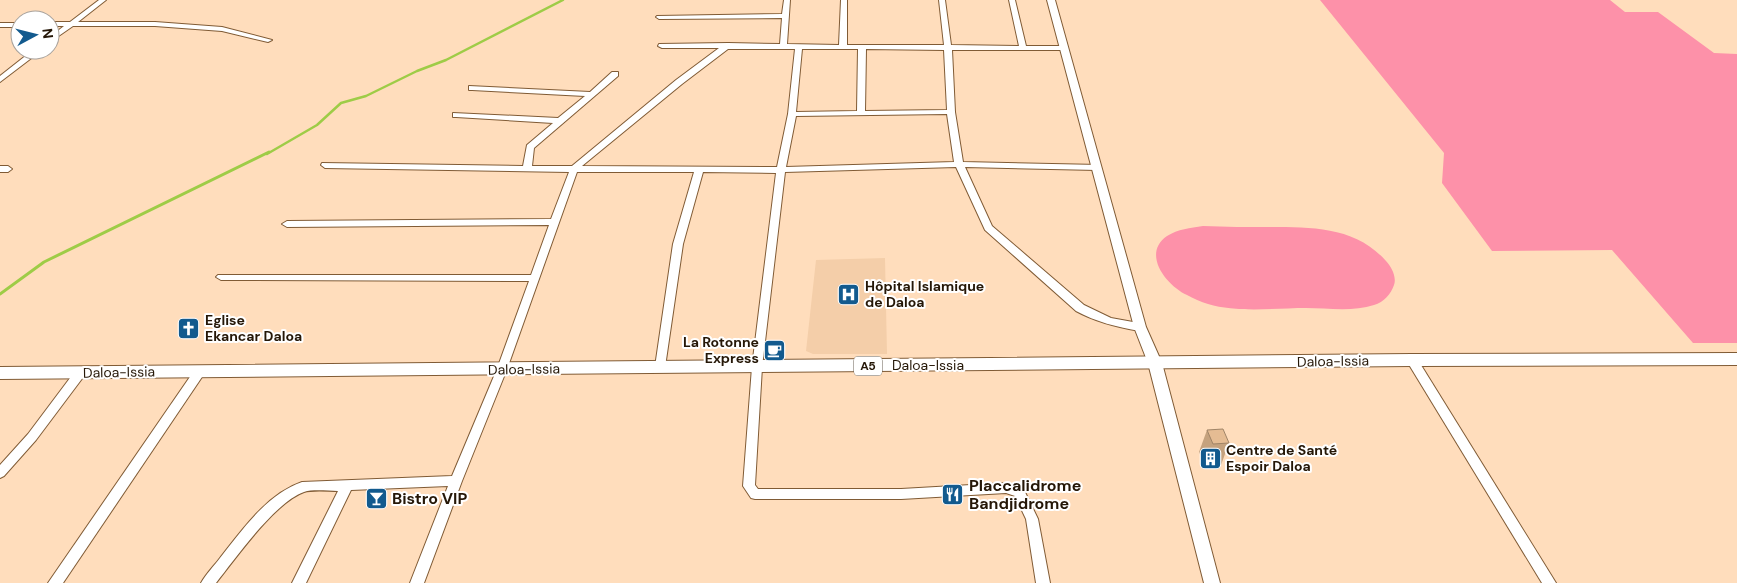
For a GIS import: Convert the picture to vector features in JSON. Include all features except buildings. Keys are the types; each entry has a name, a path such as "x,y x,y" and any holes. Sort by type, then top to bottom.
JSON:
{"main road":[{"name":"Daloa-Issia","path":"0,373 1412,360 1737,359"}],"street":[{"path":"60,32 103,0"},
{"path":"783,46 787,0"},
{"path":"844,0 844,46"},
{"path":"942,0 948,47 951,112 959,164 988,228 1080,308 1094,317 1140,327"},
{"path":"1012,0 1023,47"},
{"path":"1051,0 1140,327 1155,363 1212,583"},
{"path":"659,17 786,16"},
{"path":"60,24 155,24 222,29 268,40"},
{"path":"417,583 502,369 574,169 679,82 728,45"},
{"path":"662,46 1064,48"},
{"path":"799,46 792,114 781,170 757,367 749,486 755,494 900,494 1006,488 1019,492 1032,519 1043,583"},
{"path":"861,112 862,46"},
{"path":"0,80 25,60"},
{"path":"527,168 530,148 615,74"},
{"path":"472,88 591,94"},
{"path":"792,114 951,112"},
{"path":"456,115 560,121"},
{"path":"324,165 700,171 959,164 1097,168"},
{"path":"660,367 678,244 700,171"},
{"path":"287,224 554,222"},
{"path":"221,277 535,278"},
{"path":"1412,360 1549,583"},
{"path":"55,583 200,371"},
{"path":"0,474 32,437 80,373"},
{"path":"208,583 270,508 286,495 302,487 456,481"},
{"path":"299,583 348,484"}],"shaded area":[{"path":"1320,0 1610,0 1625,12 1658,12 1714,53 1737,54 1737,343 1693,343 1612,250 1492,251 1442,183 1444,153"},
{"path":"1203,226 1302,228 1333,231 1348,235 1361,241 1386,261 1393,272 1394,285 1391,292 1381,302 1357,308 1244,309 1208,304 1179,291 1172,285 1160,269 1156,252 1160,243 1167,236 1180,230"},
{"name":"Hôpital Islamique de Daloa","path":"885,258 887,354 813,354 806,351 816,260"}],"waterway":[{"path":"267,154 317,125 341,103 366,96 417,71 446,60 563,0"},
{"path":"0,294 44,262 269,152"}],"place":[{"name":"Hôpital Islamique de Daloa","path":"849,294"},
{"name":"Eglise Ekancar Daloa","path":"189,328"},
{"name":"La Rotonne Express","path":"775,350"},
{"name":"Centre de Santé Espoir Daloa","path":"1210,458"},
{"name":"Placcalidrome Bandjidrome","path":"953,494"},
{"name":"Bistro VIP","path":"376,498"}]}
